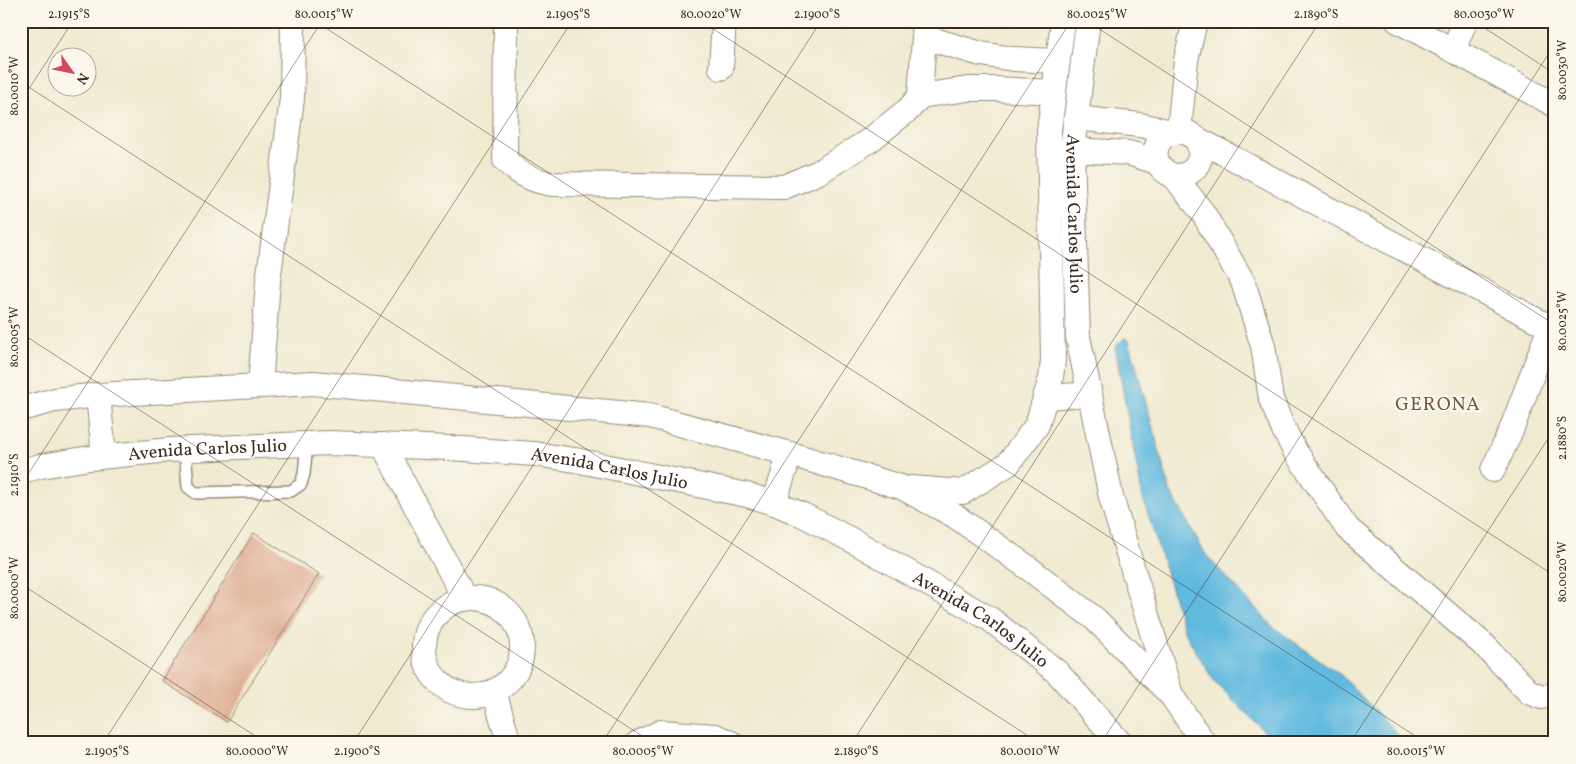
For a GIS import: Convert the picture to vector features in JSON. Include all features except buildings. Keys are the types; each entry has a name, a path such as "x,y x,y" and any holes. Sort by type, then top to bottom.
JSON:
{"street":[{"path":"260,386 268,282 292,99 293,21"},
{"path":"506,21 505,160 514,169 538,182 552,184 784,187 819,172 870,140 909,109 920,96 924,29 981,54 1013,59 1058,62"},
{"path":"721,68 724,21"},
{"name":"Avenida Carlos Julio","path":"901,487 963,492 1008,464 1037,425 1051,378 1054,360 1049,131 1063,21"},
{"name":"Avenida Carlos Julio","path":"1088,21 1072,150 1078,337 1111,497 1171,695"},
{"path":"1179,132 1186,60 1195,21"},
{"path":"1398,21 1555,105"},
{"path":"1453,51 1465,21"},
{"path":"920,96 968,89 1054,92"},
{"path":"1072,150 1130,153 1181,176 1194,170 1200,156 1198,142 1193,136 1140,125 1076,118"},
{"path":"1493,470 1552,329 1179,132 1165,135 1156,147 1156,155 1165,169 1203,213 1243,282 1262,346 1271,399 1282,426 1296,451 1347,528 1485,646 1529,692 1542,697 1555,695"},
{"name":"Avenida Carlos Julio","path":"21,408 55,400 98,395 313,383 650,416 790,454 901,487 955,516 1027,567 1095,619 1171,695 1204,743"},
{"path":"1045,397 1077,396 1090,391"},
{"path":"98,395 104,456"},
{"name":"Avenida Carlos Julio","path":"21,472 41,466 104,456 185,449 330,443 536,454 575,460 738,493 774,503 802,515 857,543 990,619 1056,672 1120,743"},
{"path":"383,445 465,599"},
{"path":"774,503 790,454"},
{"path":"465,599 480,599 493,602 505,610 514,620 520,632 522,646 520,660 515,673 506,684 494,692 481,696 467,696 454,692 442,685 432,674 426,662 424,648 426,634 432,622 441,611 452,603 465,599"},
{"path":"494,692 510,743"},
{"path":"638,743 661,732 715,736 731,743"}],"lane":[{"path":"185,449 188,487 196,493 291,491 301,484 307,444"}],"water":[{"path":"1124,338 1129,340 1170,491 1206,555 1273,627 1341,675 1406,743 1276,743 1214,681 1185,633 1142,495 1115,347"}],"district":[{"name":"GERONA","path":"1438,403"}]}
